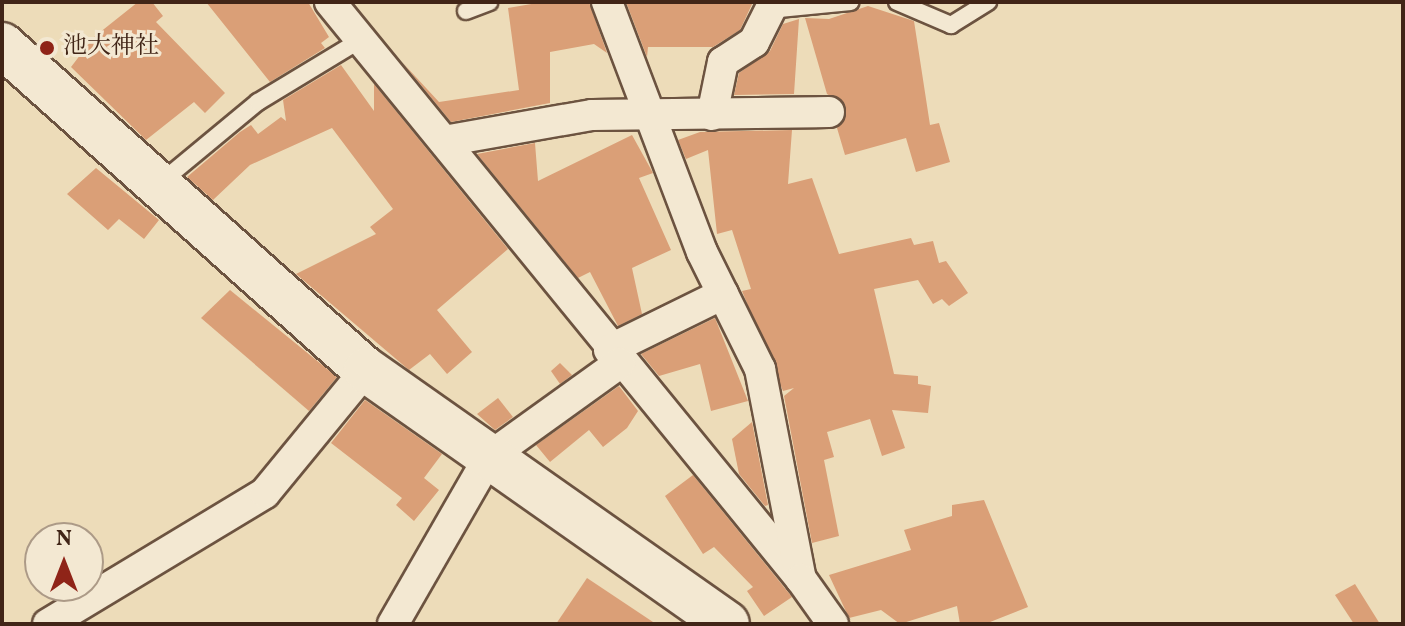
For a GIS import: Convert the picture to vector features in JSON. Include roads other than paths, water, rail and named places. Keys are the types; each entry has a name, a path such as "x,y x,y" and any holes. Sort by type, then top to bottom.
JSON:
{"street":[{"path":"330,2 357,42 444,141 614,356 801,579 833,624"},
{"path":"607,2 645,114 723,294 760,369 801,579"},
{"path":"712,115 723,62 754,42 772,6"},
{"path":"2,45 156,186 366,370 727,624"},
{"path":"444,141 544,122 645,114 829,112"},
{"path":"393,624 489,457 614,356 723,294"},
{"path":"48,624 265,493 366,370"}],"lane":[{"path":"466,11 489,2"},
{"path":"772,6 851,2"},
{"path":"897,2 951,25 988,2"},
{"path":"156,186 258,102 357,42"}],"place":[{"name":"池大神社","path":"47,48"}]}
